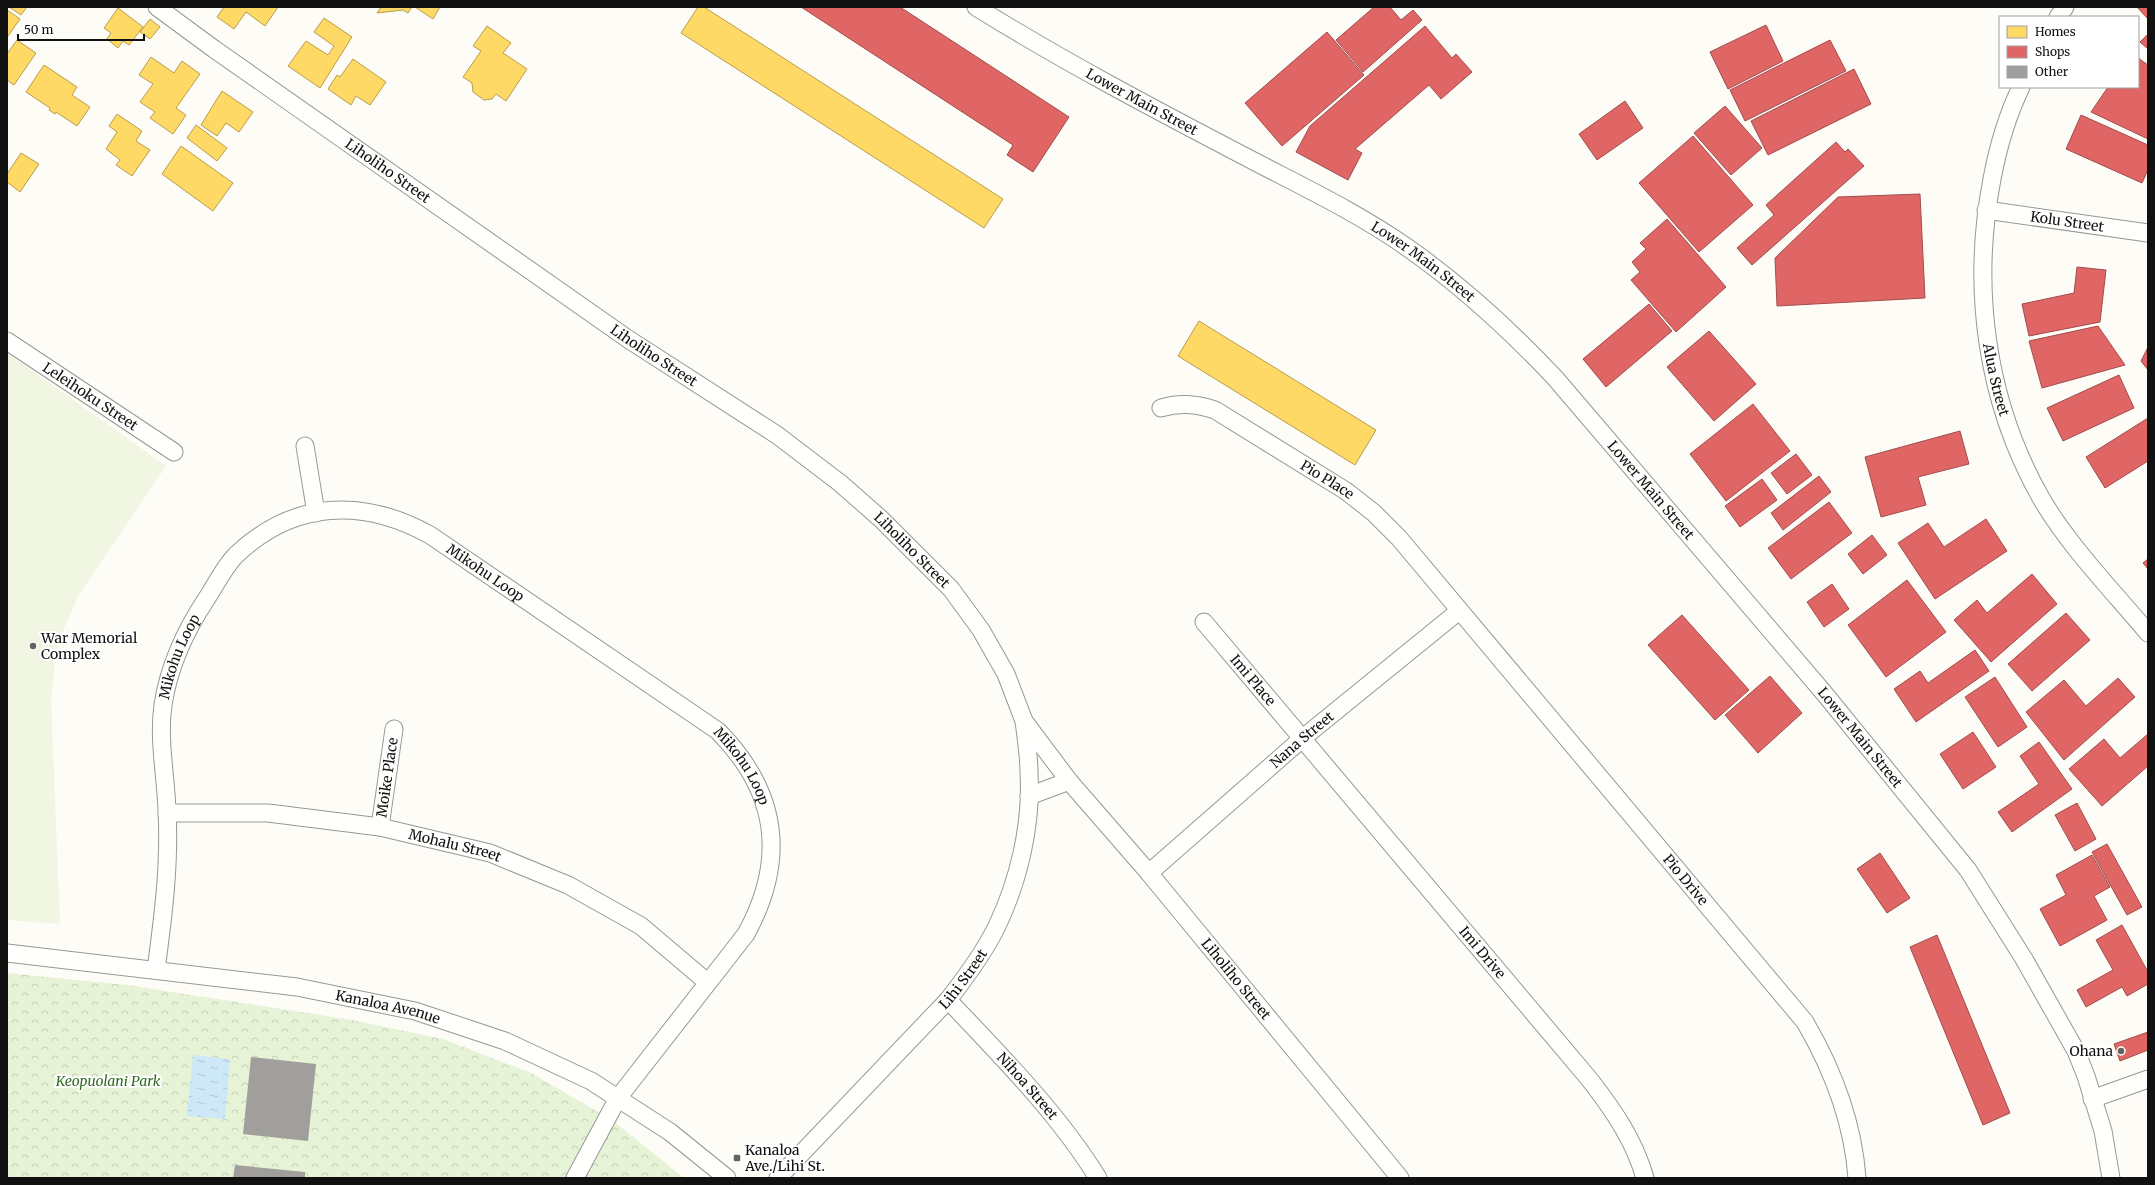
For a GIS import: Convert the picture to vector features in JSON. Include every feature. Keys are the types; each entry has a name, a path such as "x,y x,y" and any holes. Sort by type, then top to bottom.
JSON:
{"street":[{"name":"Liholiho Street","path":"157,7 227,58 628,339 777,435 840,483 881,519 951,589 985,636 1006,674 1024,721 1070,781 1149,873 1400,1178"},
{"name":"Lower Main Street","path":"976,7 1016,32 1174,120 1352,213 1406,247 1448,277 1522,343 1556,379 1824,693 1968,870 1998,916 2051,1004 2076,1051 2103,1131 2111,1178"},
{"path":"2059,16 2065,7"},
{"name":"Alua Street","path":"2020,88 2013,102 1999,146 1986,210 1982,263 1986,333 1994,380 2014,438 2042,498 2083,554 2148,633"},
{"name":"Kolu Street","path":"1986,210 2148,233"},
{"name":"Leleihoku Street","path":"7,341 174,452"},
{"name":"Pio Place","path":"1161,408 1182,404 1204,406 1215,410 1346,491 1374,513 1399,538 1459,611"},
{"path":"305,446 316,513"},
{"name":"Mikohu Loop","path":"156,970 166,890 167,813 162,736 163,705 169,675 179,646 193,618 235,556 255,539 278,525 303,515 355,510 382,514 407,522 430,535 718,731 735,749 750,769 768,815 771,840 771,865 766,889 758,912 746,934 707,982 618,1098 575,1178"},
{"name":"Nana Street","path":"1149,873 1304,737 1459,611"},
{"name":"Pio Drive","path":"1459,611 1805,1022 1828,1064 1845,1109 1855,1156 1856,1178"},
{"name":"Imi Place","path":"1204,622 1304,737"},
{"name":"Lihi Street","path":"778,1178 948,1000 970,972 999,920 1016,877 1027,826 1030,773 1024,721"},
{"name":"Moike Place","path":"380,827 394,729"},
{"name":"Imi Drive","path":"1304,737 1590,1080 1619,1119 1635,1147 1645,1178"},
{"path":"1029,796 1070,781"},
{"name":"Mohalu Street","path":"167,813 268,814 380,827 490,853 568,885 641,926 707,982"},
{"name":"Kanaloa Avenue","path":"7,953 297,987 415,1011 505,1041 591,1081 670,1132 727,1178"},
{"name":"Nihoa Street","path":"948,1000 1029,1087 1086,1159 1098,1178"},
{"path":"2092,1099 2148,1080"}],"green space":[{"name":"War Memorial Complex","path":"7,353 166,466 78,596 64,628 55,663 51,699 60,924 7,920"},
{"name":"Keopuolani Park","path":"7,973 127,985 352,1020 443,1039 531,1073 612,1120 684,1178 7,1178"}],"water":[{"path":"193,1055 230,1059 225,1119 187,1116"}],"building: Homes":[{"path":"9,7 27,7 21,15"},
{"path":"224,7 278,7 265,26 246,12 234,29 217,17"},
{"path":"381,7 412,7 408,13 403,10 377,13"},
{"path":"415,7 440,7 433,19"},
{"path":"698,7 704,7 1003,199 984,228 681,33"},
{"path":"118,8 143,27 129,45 123,41 118,48 107,39 111,33 104,28"},
{"path":"7,10 20,19 8,36 7,36"},
{"path":"324,18 352,37 320,88 288,66 306,41 328,55 334,46 314,32"},
{"path":"150,19 160,27 150,39 140,32"},
{"path":"487,26 511,43 503,53 527,69 506,101 496,94 492,99 484,100 473,92 472,83 463,77 481,51 473,46"},
{"path":"17,40 36,53 14,85 7,80 7,54"},
{"path":"151,57 174,73 182,61 200,74 176,108 186,115 173,134 150,118 155,112 140,102 153,84 139,75"},
{"path":"353,59 386,82 370,105 356,96 351,105 328,89 337,75 340,77"},
{"path":"44,65 77,87 72,95 90,107 77,126 56,112 55,114 49,110 50,108 26,92"},
{"path":"222,91 253,112 239,132 226,123 217,136 201,125"},
{"path":"117,114 142,131 136,141 150,150 132,176 116,165 120,160 106,149 117,132 109,126"},
{"path":"196,125 227,148 217,161 187,138"},
{"path":"181,146 233,183 213,211 162,174"},
{"path":"21,153 39,164 20,192 7,182 7,174"},
{"path":"1199,321 1376,430 1355,465 1178,356"}],"building: Shops":[{"path":"801,7 900,7 1069,117 1033,172 1007,155 1013,145"},
{"path":"1374,7 1390,7 1401,20 1413,10 1422,20 1363,72 1336,40"},
{"path":"2137,7 2148,7 2148,19"},
{"path":"1766,25 1783,61 1728,89 1710,52"},
{"path":"1425,26 1452,58 1456,54 1472,72 1441,99 1429,85 1355,149 1362,153 1348,180 1296,152 1310,126"},
{"path":"1327,32 1364,75 1282,146 1245,103"},
{"path":"2148,34 2148,49 2140,42"},
{"path":"1830,40 1846,71 1745,121 1730,90"},
{"path":"2139,59 2148,65 2148,139 2091,112 2107,88 2139,88"},
{"path":"1854,69 1871,104 1768,155 1751,121"},
{"path":"1625,101 1643,128 1597,160 1579,134"},
{"path":"1725,106 1762,148 1731,175 1694,133"},
{"path":"2081,115 2148,145 2148,170 2142,183 2066,149"},
{"path":"1693,136 1753,205 1699,252 1639,183"},
{"path":"1836,142 1845,152 1848,149 1864,166 1752,265 1737,248 1774,215 1766,205"},
{"path":"1920,194 1925,298 1777,306 1775,258 1838,197"},
{"path":"1667,219 1726,287 1676,332 1631,280 1640,272 1632,262 1646,249 1640,243"},
{"path":"2077,267 2106,270 2100,322 2029,336 2022,304 2074,293"},
{"path":"1649,304 1672,331 1606,387 1583,359"},
{"path":"2098,326 2125,365 2042,388 2029,341"},
{"path":"1709,331 1756,384 1714,421 1667,367"},
{"path":"2148,347 2148,370 2141,361"},
{"path":"2119,375 2134,408 2063,441 2047,408"},
{"path":"1753,404 1790,451 1726,501 1690,454"},
{"path":"2148,418 2148,461 2105,488 2086,457"},
{"path":"1960,431 1969,464 1918,477 1926,505 1881,517 1865,457"},
{"path":"1796,454 1812,475 1787,494 1771,473"},
{"path":"1819,476 1831,492 1783,530 1771,513"},
{"path":"1762,479 1777,500 1740,527 1725,506"},
{"path":"1829,502 1852,533 1791,579 1768,548"},
{"path":"1986,519 2007,551 1935,599 1898,543 1928,523 1944,547"},
{"path":"1872,535 1887,555 1863,574 1848,554"},
{"path":"2148,559 2148,569 2143,563"},
{"path":"2032,574 2057,604 1991,662 1954,620 1977,600 1987,613"},
{"path":"1907,580 1946,632 1886,677 1848,625"},
{"path":"1832,584 1849,609 1824,627 1807,602"},
{"path":"2066,613 2090,640 2032,691 2008,664"},
{"path":"1682,615 1749,690 1715,720 1648,645"},
{"path":"1975,650 1989,671 1916,722 1894,689 1920,671 1928,683"},
{"path":"1770,676 1802,713 1758,753 1725,715"},
{"path":"1995,677 2027,727 1998,747 1965,697"},
{"path":"2118,678 2135,697 2064,760 2026,712 2064,680 2086,706"},
{"path":"1973,732 1996,767 1963,789 1940,754"},
{"path":"2148,734 2148,766 2102,806 2069,769 2104,739 2120,758"},
{"path":"2039,742 2072,789 2012,832 1998,812 2039,784 2020,756"},
{"path":"2077,803 2096,839 2075,851 2055,815"},
{"path":"2107,844 2142,907 2127,915 2092,852"},
{"path":"1880,853 1910,898 1887,913 1857,869"},
{"path":"2092,855 2110,887 2094,896 2107,920 2060,946 2040,909 2066,895 2056,875"},
{"path":"2122,925 2148,972 2148,984 2127,996 2122,987 2086,1007 2077,990 2113,970 2096,940"},
{"path":"1937,935 2010,1113 1983,1125 1910,947"},
{"path":"2148,1032 2148,1050 2120,1061 2114,1044"}],"building: Other":[{"path":"251,1057 316,1064 308,1141 243,1134"},
{"path":"235,1165 305,1172 305,1178 233,1178"}],"place":[{"name":"War Memorial Complex","path":"33,646"},
{"name":"Ohana","path":"2121,1051"},
{"name":"Kanaloa Ave./Lihi St.","path":"737,1158"}]}
